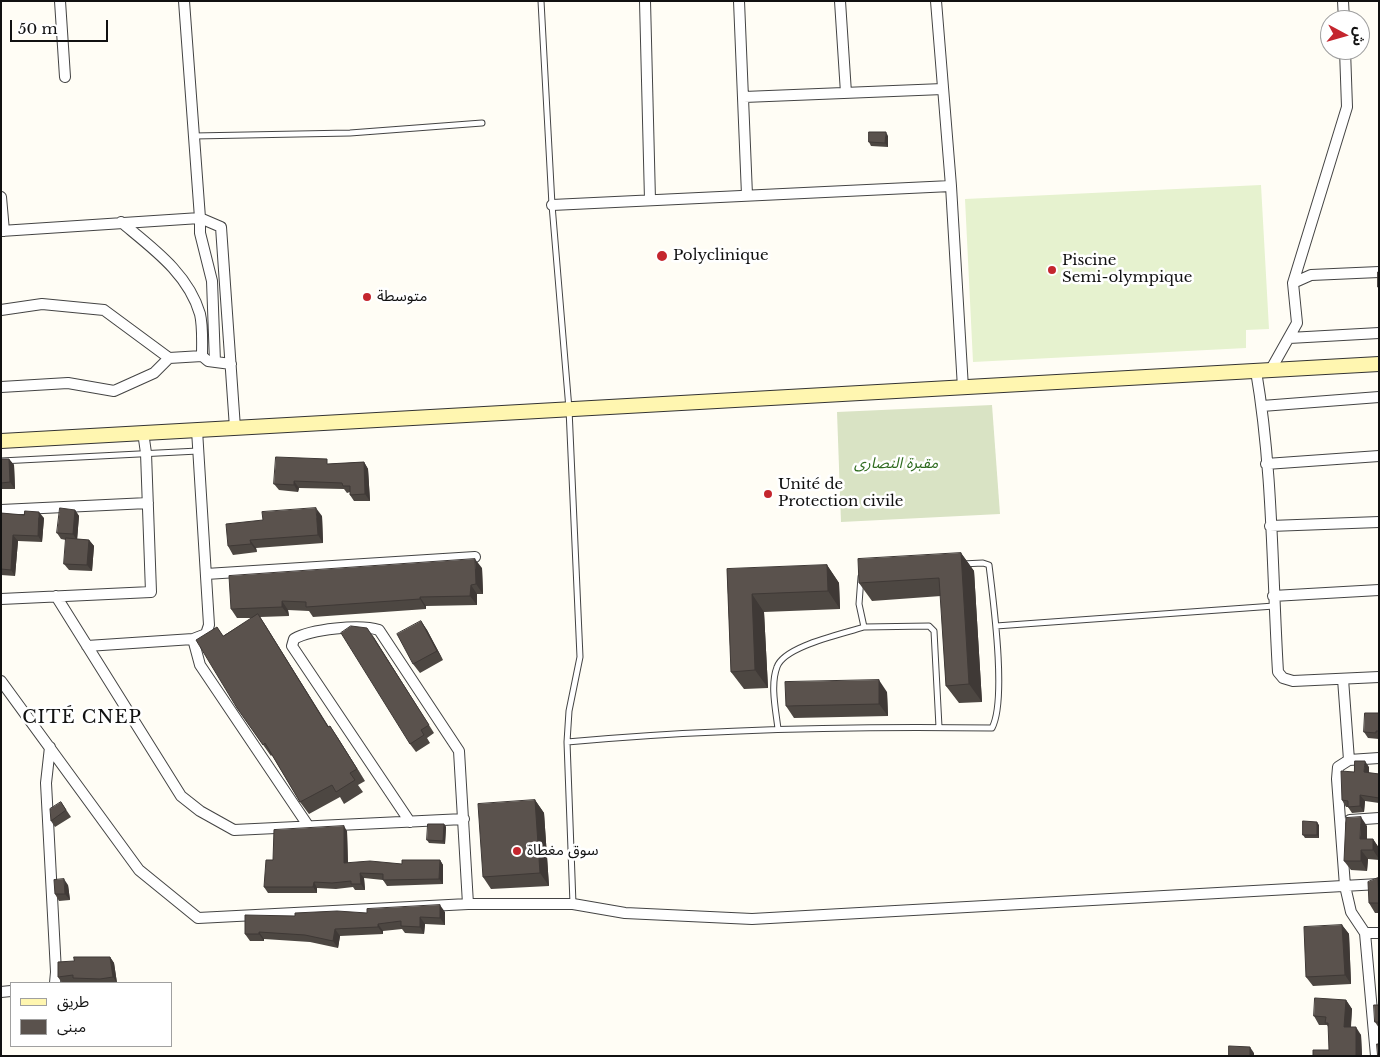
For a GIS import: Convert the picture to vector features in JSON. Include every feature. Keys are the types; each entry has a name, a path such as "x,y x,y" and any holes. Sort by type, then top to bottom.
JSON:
{"main road":[{"path":"1,441 1379,364"}],"street":[{"path":"60,1 65,78"},
{"path":"184,1 200,233 212,281 215,362"},
{"path":"645,1 650,200"},
{"path":"739,1 747,196"},
{"path":"840,1 846,93"},
{"path":"936,1 951,186 963,388"},
{"path":"1345,60 1347,107 1293,283 1297,323 1289,338 1263,371 1262,406 1278,672 1283,678 1293,681 1379,677"},
{"path":"744,97 943,89"},
{"path":"552,205 951,186"},
{"path":"1,197 3,231 200,218 221,227 235,428"},
{"path":"121,222 165,259 184,279 200,314 202,356"},
{"path":"1293,283 1310,275 1379,272"},
{"path":"1,310 42,304 104,310 169,358 202,356 208,361 231,364"},
{"path":"1289,338 1379,333"},
{"path":"1,387 68,383 114,391 154,373 169,358"},
{"path":"1262,406 1379,397"},
{"path":"87,646 193,639 206,634 210,625 197,430"},
{"path":"1,599 151,592 146,453 143,432"},
{"path":"1266,464 1379,456"},
{"path":"1,510 148,503"},
{"path":"1270,526 1379,522"},
{"path":"206,574 475,557"},
{"path":"1274,601 1379,590"},
{"path":"56,596 181,796 200,811 234,830 464,820"},
{"path":"410,822 292,646 294,639 312,632 370,627 379,630 459,751 468,904"},
{"path":"193,639 200,665 309,827"},
{"path":"1343,679 1349,760"},
{"path":"1,680 139,870 198,918 468,904 573,904 625,913 752,919 1379,884"},
{"path":"50,747 46,783 55,982"},
{"path":"1376,1056 1365,933 1351,912 1345,886 1339,821 1338,767 1349,760 1379,758"},
{"path":"1339,821 1379,818"},
{"path":"1365,933 1379,932"}],"lane":[{"path":"541,1 552,205 569,409 580,656 569,711 567,742 573,904"},
{"path":"193,136 350,133 482,123"},
{"path":"1,461 198,451"},
{"path":"567,742 653,734 939,727 992,728 999,704 996,626 989,565 983,563 954,564"},
{"path":"863,574 859,580 859,604 864,627"},
{"path":"996,626 1274,601"},
{"path":"778,730 774,683 776,667 783,657 807,645 864,627 929,626 934,631 939,727"}],"green space":[{"path":"1261,185 1269,329 1246,330 1246,348 973,362 965,199"},
{"name":"مقبرة النصارى","path":"992,405 1000,514 841,522 837,412"}],"building":[{"path":"869,132 886,132 885,143 869,142"},
{"path":"276,457 327,459 327,464 364,462 365,494 350,495 350,486 343,486 342,483 294,481 294,485 274,484"},
{"path":"1,459 9,459 10,482 1,483"},
{"path":"60,508 75,510 73,534 57,533"},
{"path":"316,508 318,535 250,540 251,544 228,546 226,524 263,520 262,512"},
{"path":"25,511 39,512 38,536 13,535 11,570 1,569 1,513 24,515"},
{"path":"66,538 89,540 87,565 64,564"},
{"path":"961,553 969,684 946,686 939,578 859,583 858,559"},
{"path":"475,559 476,584 471,585 470,596 420,597 420,599 306,607 306,602 282,601 282,607 231,609 229,576"},
{"path":"827,565 828,591 752,594 755,670 731,672 727,569"},
{"path":"258,614 328,727 330,726 357,769 350,773 355,780 336,792 332,785 300,802 265,743 263,745 237,708 196,640 217,627 223,636"},
{"path":"421,621 437,651 413,664 397,634"},
{"path":"351,626 367,628 429,725 421,730 424,735 410,744 341,633"},
{"path":"879,680 879,704 786,706 785,682"},
{"path":"1365,713 1379,713 1379,731 1376,731 1376,733 1364,732"},
{"path":"1355,761 1365,761 1364,772 1379,774 1379,798 1360,795 1360,806 1348,807 1348,801 1342,800 1341,771 1354,772"},
{"name":"سوق مغطاة","path":"535,800 540,873 483,877 478,804"},
{"path":"61,802 66,810 51,821 50,809"},
{"path":"1361,817 1360,839 1373,839 1373,850 1361,850 1361,861 1344,861 1346,818"},
{"path":"1303,821 1317,822 1317,835 1303,835"},
{"path":"428,824 444,824 443,841 427,840"},
{"path":"344,826 344,863 370,861 402,864 402,860 440,860 439,879 383,880 383,874 360,873 361,884 351,884 351,881 314,882 313,887 264,887 266,860 273,860 274,830"},
{"path":"1378,878 1379,903 1369,903 1368,882"},
{"path":"64,879 65,894 55,894 54,880"},
{"path":"440,905 440,918 420,917 420,927 401,926 401,921 378,924 378,927 335,929 333,941 305,935 259,932 259,934 245,934 245,915 295,916 295,913 337,911 367,913 367,909"},
{"path":"1342,925 1345,975 1306,977 1304,927"},
{"path":"74,957 110,957 113,977 100,979 73,978 73,975 58,977 58,962 74,961"},
{"path":"1315,998 1346,1000 1344,1027 1356,1027 1356,1056 1313,1056 1313,1050 1329,1050 1328,1023 1325,1023 1326,1017 1314,1016"},
{"path":"1374,1005 1379,1005 1379,1022 1375,1022"},
{"path":"1377,1044 1379,1044 1379,1056 1378,1056"},
{"path":"1229,1046 1250,1047 1250,1056 1229,1056"}],"place":[{"name":"Polyclinique","path":"662,256"},
{"name":"Piscine Semi-olympique","path":"1052,270"},
{"name":"متوسطة","path":"367,297"},
{"name":"Unité de Protection civile","path":"768,494"},
{"name":"سوق مغطاة","path":"517,851"}],"district":[{"name":"CITÉ CNEP","path":"82,718"}]}
